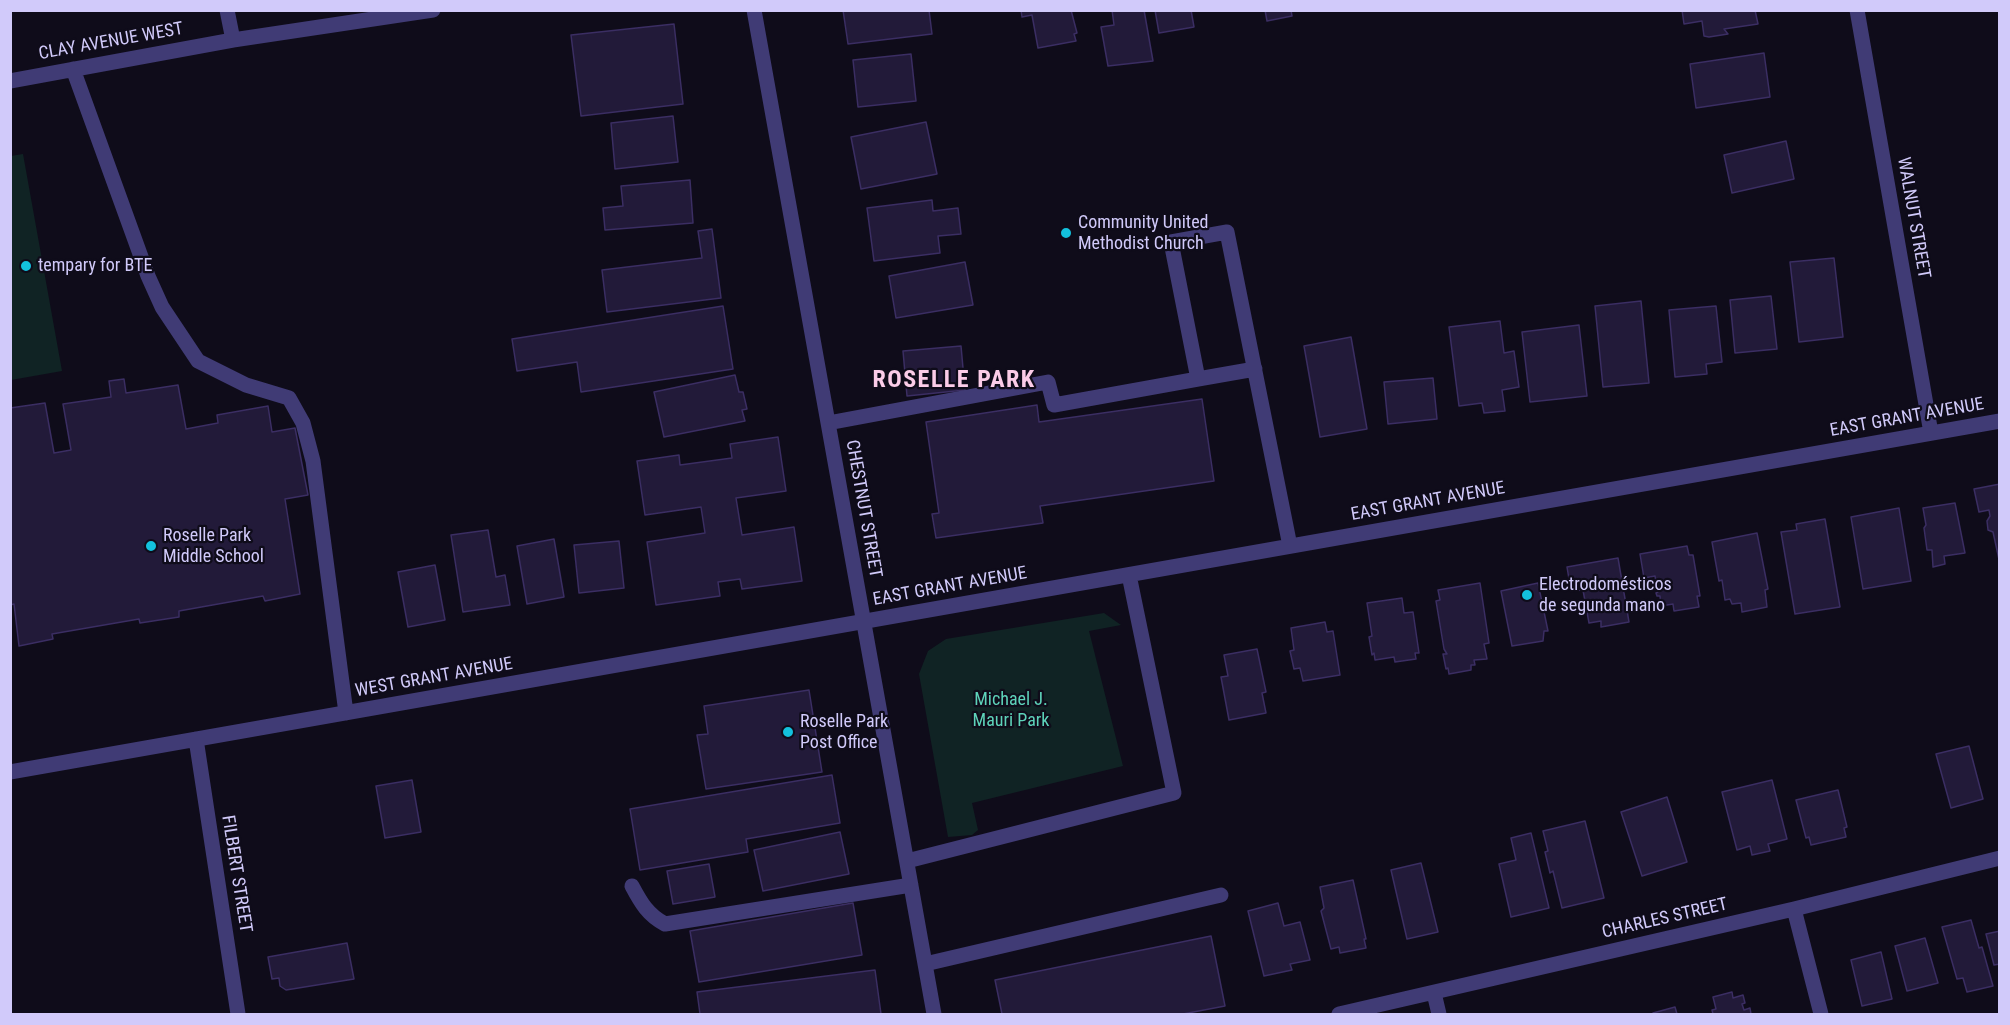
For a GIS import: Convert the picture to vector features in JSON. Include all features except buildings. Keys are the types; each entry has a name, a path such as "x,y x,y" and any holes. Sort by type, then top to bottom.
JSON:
{"street":[{"path":"228,10 232,40"},
{"name":"CLAY AVENUE WEST","path":"10,81 232,40 433,10"},
{"name":"CHESTNUT STREET","path":"754,10 934,1014"},
{"name":"WALNUT STREET","path":"1857,10 1931,433"},
{"path":"73,69 148,276 162,307 198,361 246,385 289,398 303,423 312,461 346,713"},
{"path":"1198,379 1171,242 1227,232 1290,546"},
{"path":"828,423 1048,382 1054,405 1255,369"},
{"name":"EAST GRANT AVENUE","path":"864,621 2000,421"},
{"path":"907,861 1174,792 1129,575"},
{"name":"WEST GRANT AVENUE","path":"10,772 864,621"},
{"name":"FILBERT STREET","path":"196,739 238,1014"},
{"name":"CHARLES STREET","path":"1340,1014 1794,909 2000,858"},
{"path":"632,886 641,905 652,917 665,924 911,885"},
{"path":"925,964 1221,895"},
{"path":"1794,909 1821,1014"},
{"path":"1434,993 1439,1014"}],"green space":[{"name":"tempary for BTE","path":"23,154 62,371 11,380 11,156"},
{"name":"Michael J. Mauri Park","path":"1104,613 1121,625 1089,631 1123,766 972,803 978,830 972,835 948,837 919,674 928,651 946,639"}],"place":[{"name":"Community United Methodist Church","path":"1066,233"},
{"name":"tempary for BTE","path":"26,266"},
{"name":"Roselle Park Middle School","path":"151,546"},
{"name":"Electrodomésticos de segunda mano","path":"1527,595"},
{"name":"Roselle Park Post Office","path":"788,732"}],"district":[{"name":"ROSELLE PARK","path":"954,381"}]}
